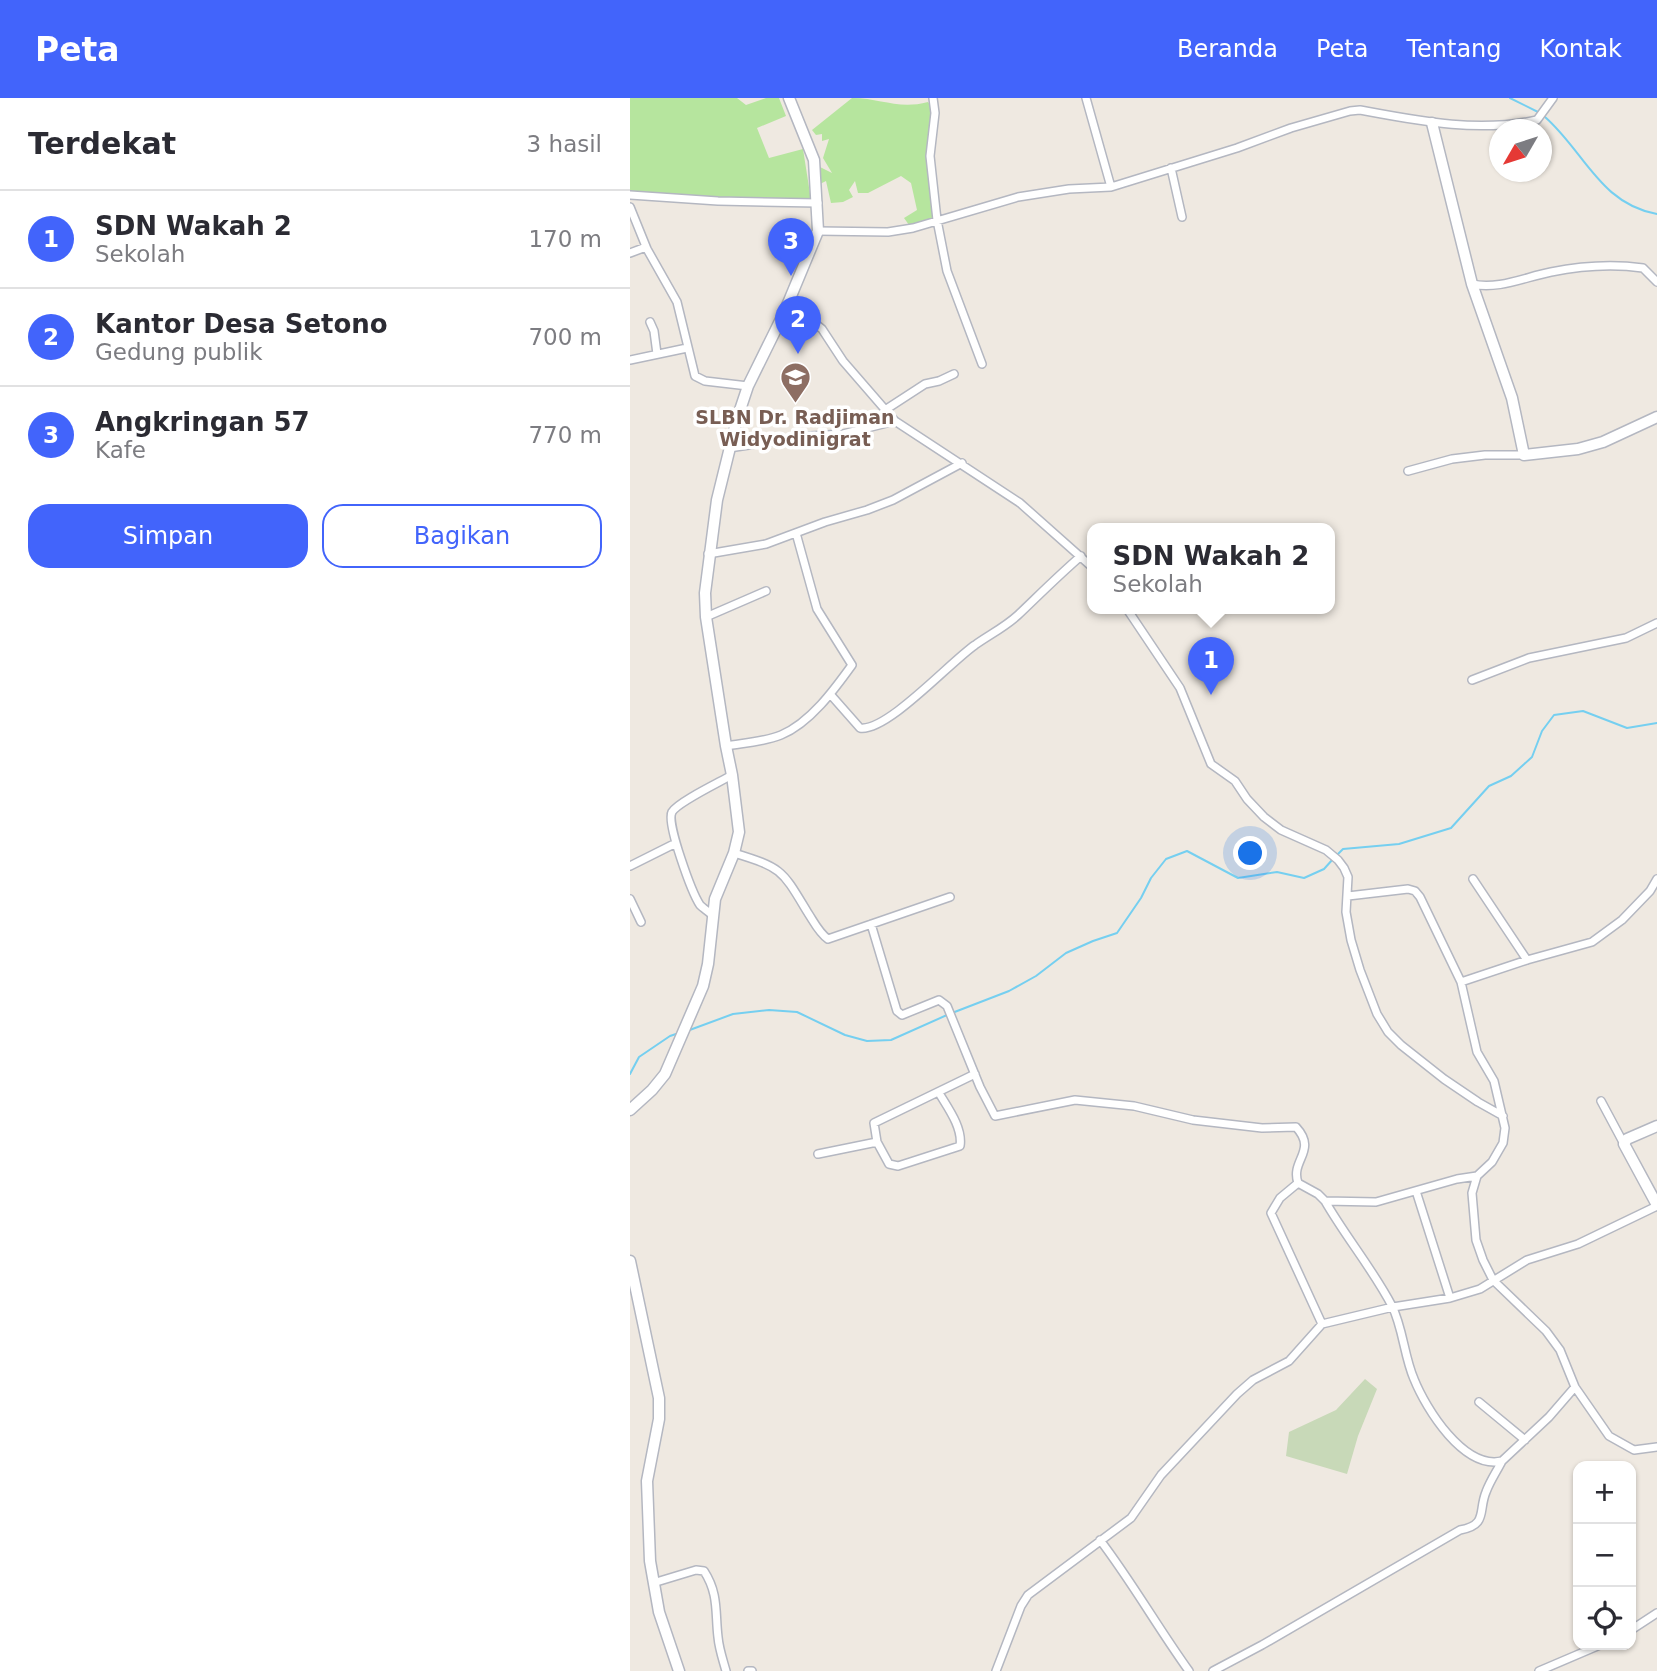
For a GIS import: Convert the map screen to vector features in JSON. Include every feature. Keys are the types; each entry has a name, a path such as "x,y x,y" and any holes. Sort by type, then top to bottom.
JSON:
{"main road":[{"path":"630,1110 659,1082 676,1049 706,974 712,915 719,887 734,853 739,826 706,617 708,554 728,448 748,386 818,230 814,160 789,98"},
{"path":"1432,123 1472,284 1512,398 1524,455 1578,449 1603,442 1657,417"},
{"path":"1657,1126 1628,1139 1624,1144 1657,1205"},
{"path":"630,1261 659,1398 659,1419 646,1481 653,1583 659,1612 679,1671"}],"street":[{"path":"933,98 935,113 930,156 937,220 947,271 982,364"},
{"path":"1086,98 1111,187"},
{"path":"818,230 888,232 913,228 1018,197 1069,189 1111,187 1350,111 1360,110 1432,123 1513,125 1537,120 1553,98"},
{"path":"1171,169 1182,216"},
{"path":"630,195 718,201 818,203"},
{"path":"630,207 646,247 677,302 693,370 699,379 748,386"},
{"path":"630,253 646,247"},
{"path":"1472,284 1501,284 1552,272 1596,266 1643,268 1657,282"},
{"path":"783,313 817,324 843,361 895,421 1020,503 1087,562"},
{"path":"650,322 657,354"},
{"path":"630,360 687,348"},
{"path":"886,410 925,384 954,374"},
{"path":"728,448 843,434 895,421"},
{"path":"1408,471 1452,458 1485,454 1524,455"},
{"path":"708,554 766,544 893,500 962,463"},
{"path":"726,746 782,735 805,719 830,694 852,665 817,609 796,533"},
{"path":"830,694 860,728 874,727 909,701 975,644 991,636 1018,615 1081,556"},
{"path":"706,617 766,591"},
{"path":"1131,614 1180,688 1211,764 1235,781 1264,817 1282,830 1325,850 1338,860 1348,877 1346,912 1360,970 1377,1014 1388,1032 1444,1079 1503,1116"},
{"path":"1134,618 1138,614"},
{"path":"1472,680 1529,658 1626,638 1657,623"},
{"path":"712,915 700,904 670,821 675,809 732,775"},
{"path":"630,866 676,843"},
{"path":"734,853 766,863 783,873 824,937 833,939 950,897"},
{"path":"1473,879 1527,960"},
{"path":"1461,982 1592,942 1622,920 1650,891 1657,879"},
{"path":"1325,1201 1376,1202 1477,1176 1492,1163 1503,1143 1506,1128 1494,1081 1477,1052 1461,982 1415,891 1408,889 1348,896"},
{"path":"630,899 641,922"},
{"path":"871,924 897,1011 902,1015 935,1001 944,1003 993,1114 997,1117 1019,1110 1075,1100 1134,1106 1193,1120 1262,1128 1296,1127 1306,1144 1296,1171 1298,1183"},
{"path":"939,1093 961,1136 960,1146 932,1157 893,1166 885,1158 877,1142 874,1123 975,1074"},
{"path":"1601,1101 1624,1144"},
{"path":"818,1154 877,1142"},
{"path":"1477,1176 1472,1193 1476,1240 1493,1280 1546,1331 1560,1350 1576,1387 1609,1436 1633,1450 1657,1447"},
{"path":"1298,1183 1325,1201 1393,1307 1414,1379 1433,1414 1473,1458 1494,1463 1502,1461"},
{"path":"1298,1183 1280,1198 1271,1213 1322,1324"},
{"path":"1416,1191 1450,1298"},
{"path":"996,1671 1021,1606 1028,1595 1131,1518 1161,1475 1237,1394 1254,1380 1289,1361 1322,1324 1393,1307 1450,1298 1480,1289 1527,1260 1578,1244 1657,1205"},
{"path":"1213,1671 1460,1530 1476,1525 1481,1517 1486,1491 1502,1461 1576,1387"},
{"path":"1479,1402 1525,1440"},
{"path":"1100,1540 1189,1671"},
{"path":"653,1583 701,1569 706,1573 716,1600 719,1647 726,1671"},
{"path":"1636,1627 1657,1613"},
{"path":"1539,1671 1588,1650"}],"green space":[{"path":"630,98 737,98 746,105 766,98 779,98 786,116 757,128 769,158 803,149 811,200 784,201 630,192"},
{"path":"852,98 908,105 928,102 935,113 930,156 937,220 909,225 904,218 917,210 911,183 901,176 868,193 858,193 855,181 849,190 853,197 843,202 831,203 826,181 820,184 818,166 832,173 823,158 829,139 822,141 822,134 816,135 812,130"},
{"path":"1365,1379 1377,1389 1358,1436 1347,1474 1286,1456 1289,1432 1336,1410"}],"waterway":[{"path":"1510,98 1540,113"},
{"path":"1545,117 1607,188 1637,208 1657,214"},
{"path":"1337,855 1343,849 1399,844 1451,828 1489,786 1511,776 1532,757 1542,731 1554,715 1583,711 1627,728 1657,723"},
{"path":"952,1013 1009,991 1036,976 1066,953 1117,933 1166,859 1187,851 1238,878 1277,872 1304,878 1324,869 1333,859"},
{"path":"687,1031 733,1014 769,1010 797,1012 845,1035 867,1041 891,1040 947,1015"},
{"path":"630,1074 639,1057 679,1033"}],"place":[{"name":"Angkringan 57","path":"791,276"},
{"name":"Kantor Desa Setono","path":"798,354"},
{"name":"SLBN Dr. Radjiman Widyodinigrat","path":"795,405"},
{"name":"SDN Wakah 2","path":"1211,695"}]}
